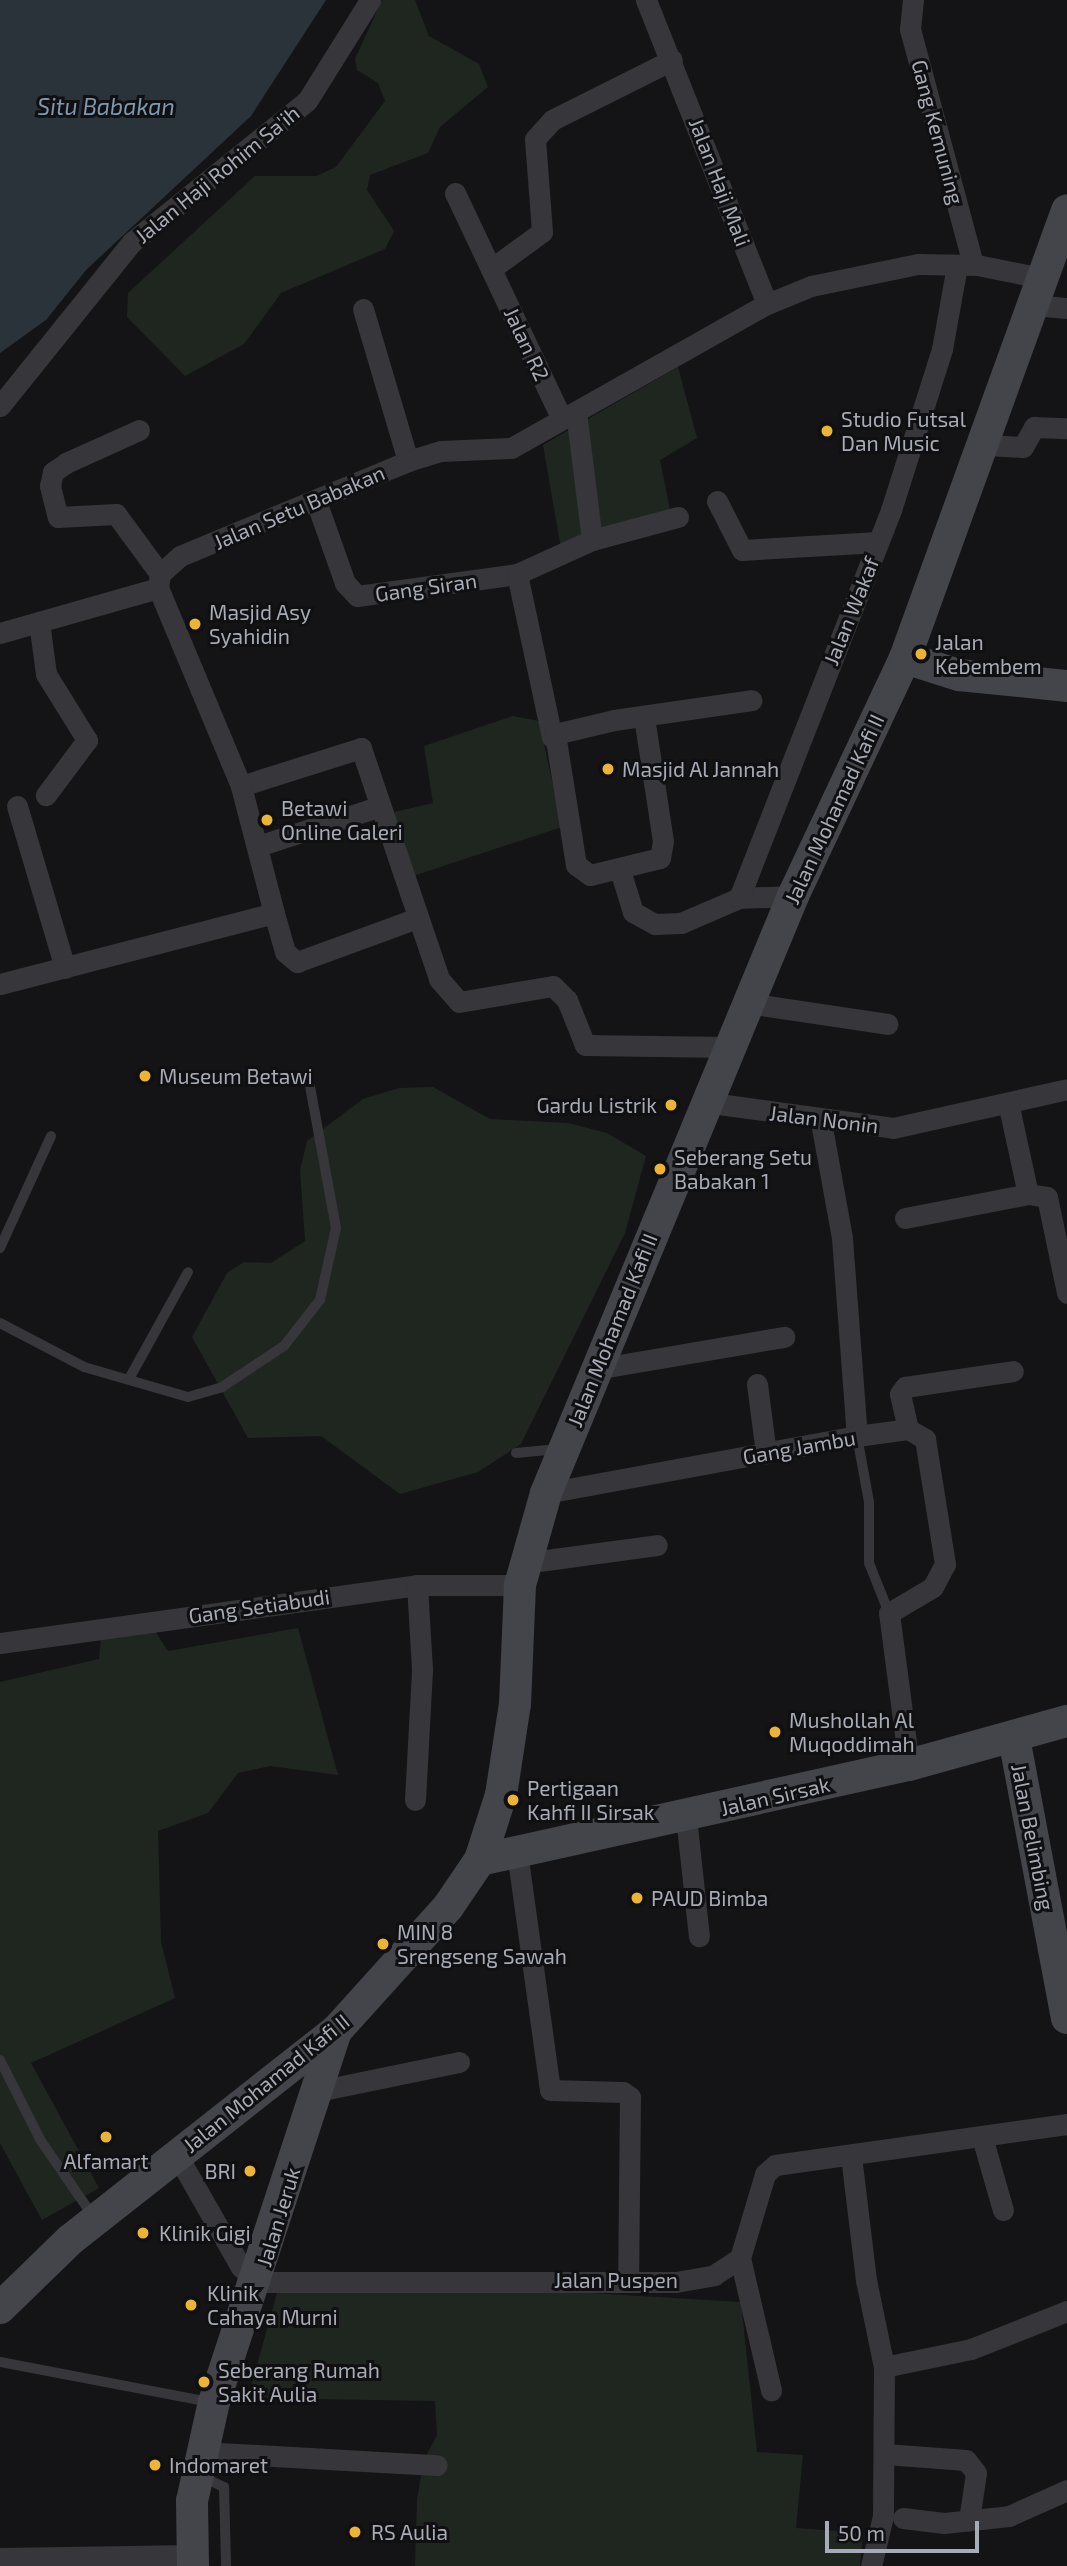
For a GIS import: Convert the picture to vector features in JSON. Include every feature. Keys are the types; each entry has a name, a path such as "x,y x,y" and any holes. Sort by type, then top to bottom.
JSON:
{"main road":[{"name":"Jalan Mohamad Kafi II","path":"0,2308 95,2220 336,2031 448,1907 480,1860 501,1795 515,1704 522,1574 546,1493 704,1102 719,1047 747,1003 788,896 905,658 986,445 1029,285 1067,210"},
{"path":"905,658 959,675 1067,686"},
{"name":"Jalan Sirsak","path":"480,1860 686,1817 909,1765 1014,1738 1067,1721"},
{"name":"Jalan Belimbing","path":"1014,1738 1067,2018"},
{"name":"Jalan Jeruk","path":"192,2560 199,2463 214,2402 257,2282 336,2031"}],"street":[{"name":"Jalan Haji Rohim Sa'ih","path":"0,406 132,242 307,101 370,0"},
{"name":"Jalan Haji Mali","path":"646,0 673,60 767,304"},
{"name":"Gang Kemuning","path":"913,0 910,29 969,265"},
{"path":"491,269 542,232 535,139 552,120 673,60"},
{"name":"Jalan R2","path":"455,193 491,269 569,415"},
{"name":"Jalan Setu Babakan","path":"159,581 180,556 408,461 441,451 511,448 767,304 811,286 918,264 969,265 1029,285 1067,308"},
{"name":"Jalan Wakaf","path":"745,898 878,542 969,265"},
{"path":"363,309 408,461"},
{"path":"569,415 592,540"},
{"path":"986,445 1023,447 1034,427 1067,428"},
{"path":"139,430 66,463 53,472 51,486 58,517 116,514 159,581 241,786 285,952 297,962 417,918"},
{"name":"Gang Siran","path":"316,501 345,583 357,596 517,574 592,540 678,517"},
{"path":"717,501 742,550 878,542"},
{"path":"517,574 576,864 590,875 660,859 663,841 644,717"},
{"path":"0,633 159,581"},
{"path":"39,622 46,674 87,740 46,794"},
{"path":"552,737 644,717 752,700"},
{"path":"241,786 359,747 439,979 459,1002 553,986 567,1000 585,1045 688,1044 719,1047"},
{"path":"17,806 65,968"},
{"path":"258,846 379,807"},
{"path":"620,870 633,912 655,924 681,923 745,898 788,896"},
{"path":"0,984 274,913"},
{"path":"747,1003 887,1024"},
{"name":"Jalan Nonin","path":"704,1102 821,1122 893,1128 1009,1107 1067,1090"},
{"path":"1009,1107 1028,1194"},
{"path":"821,1122 842,1238 857,1436"},
{"path":"905,1218 1028,1194 1046,1197 1067,1293"},
{"path":"596,1369 784,1337"},
{"path":"909,1765 890,1613 933,1587 945,1564 925,1439 908,1429 901,1394 905,1387 1013,1371"},
{"path":"757,1384 766,1453"},
{"name":"Gang Jambu","path":"546,1493 908,1429"},
{"name":"Gang Setiabudi","path":"0,1643 416,1585 522,1574 657,1545"},
{"path":"415,1800 422,1669 416,1585"},
{"path":"686,1817 699,1936"},
{"path":"517,1852 550,2090 630,2097 628,2278"},
{"path":"318,2091 459,2062"},
{"path":"771,2390 740,2258 769,2170 1067,2124"},
{"path":"982,2137 1003,2210"},
{"path":"177,2155 241,2267 257,2282"},
{"path":"851,2156 884,2368 883,2516 871,2566"},
{"name":"Jalan Puspen","path":"257,2282 699,2279 740,2258"},
{"path":"884,2368 971,2349 1067,2311"},
{"path":"885,2454 966,2460 975,2473 970,2520"},
{"path":"199,2463 437,2465"},
{"path":"903,2518 970,2520 1009,2516 1067,2490"},
{"path":"0,2558 192,2560"}],"lane":[{"path":"0,1323 84,1367 188,1397 222,1387 284,1346 320,1300 336,1228 310,1087"},
{"path":"0,1248 51,1136"},
{"path":"129,1379 188,1272"},
{"path":"857,1436 869,1503 869,1563 890,1613"},
{"path":"516,1453 564,1449"},
{"path":"0,2060 41,2141 95,2220"},
{"path":"0,2362 214,2402"},
{"path":"199,2463 224,2487 226,2566"}],"shaded area":[{"path":"382,0 415,0 429,36 479,64 488,87 440,127 428,153 370,175 367,190 394,231 385,249 281,293 244,344 185,376 127,317 128,293 255,176 317,176 336,167 385,101 378,83 357,70 355,59"},
{"path":"678,367 697,438 660,460 673,525 563,560 543,445"},
{"path":"513,716 539,721 562,827 410,877 390,813 433,803 424,746"},
{"path":"433,1087 490,1119 568,1123 607,1133 646,1156 625,1233 521,1444 478,1472 400,1494 321,1436 248,1438 192,1337 227,1273 244,1262 271,1263 305,1241 300,1170 307,1141 363,1099 399,1088"},
{"path":"298,1628 338,1775 270,1766 238,1773 208,1813 158,1831 161,1942 175,1998 31,2063 99,2188 42,2220 0,2143 0,1682 99,1659 101,1637 155,1631 168,1651"},
{"path":"277,2293 589,2293 741,2302 757,2452 803,2455 796,2528 863,2533 860,2566 415,2566 417,2499 424,2460 437,2435 435,2401 248,2398"}],"water":[{"name":"Situ Babakan","path":"0,0 326,0 251,116 86,270 46,320 0,353"}],"place":[{"name":"Studio Futsal Dan Music","path":"827,431"},
{"name":"Masjid Asy Syahidin","path":"195,624"},
{"name":"Jalan Kebembem","path":"921,654"},
{"name":"Masjid Al Jannah","path":"608,769"},
{"name":"Betawi Online Galeri","path":"267,820"},
{"name":"Museum Betawi","path":"145,1076"},
{"name":"Gardu Listrik","path":"671,1105"},
{"name":"Seberang Setu Babakan 1","path":"660,1169"},
{"name":"Mushollah Al Muqoddimah","path":"775,1732"},
{"name":"Pertigaan Kahfi II Sirsak","path":"513,1800"},
{"name":"PAUD Bimba","path":"637,1898"},
{"name":"MIN 8 Srengseng Sawah","path":"383,1944"},
{"name":"Alfamart","path":"106,2137"},
{"name":"BRI","path":"250,2171"},
{"name":"Klinik Gigi","path":"143,2233"},
{"name":"Klinik Cahaya Murni","path":"191,2305"},
{"name":"Seberang Rumah Sakit Aulia","path":"204,2382"},
{"name":"Indomaret","path":"155,2465"},
{"name":"RS Aulia","path":"355,2532"}]}
